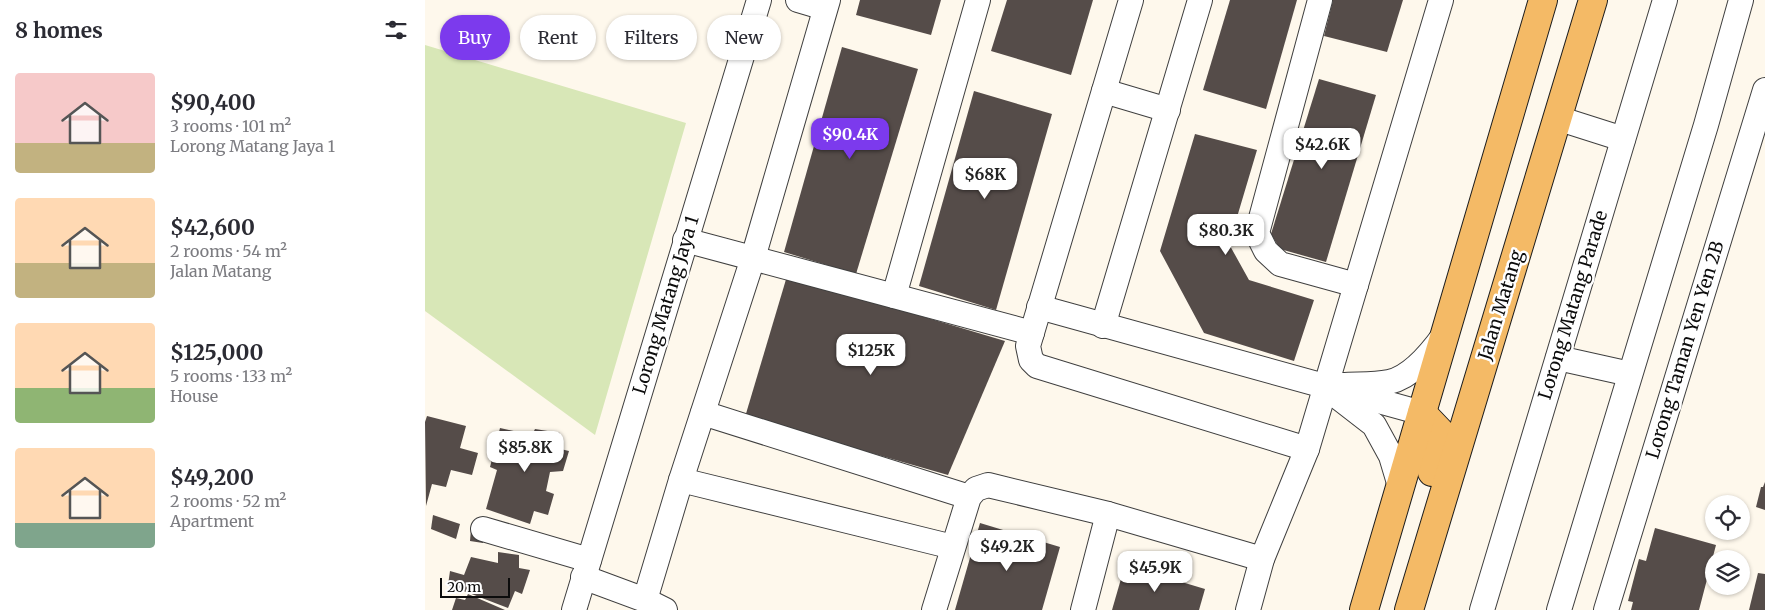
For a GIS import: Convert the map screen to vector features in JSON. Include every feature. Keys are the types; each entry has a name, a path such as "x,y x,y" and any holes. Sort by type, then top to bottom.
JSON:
{"main road":[{"path":"1364,610 1543,0"},
{"name":"Jalan Matang","path":"1409,610 1593,0"},
{"path":"1400,610 1403,564 1437,456 1442,434 1422,413"}],"street":[{"name":"Lorong Matang Jaya 1","path":"574,610 759,0"},
{"path":"483,529 586,568 661,607 681,480 753,258 827,4 798,0"},
{"path":"894,296 979,0"},
{"path":"1131,0 1028,346 1031,360 1037,366 1307,449"},
{"path":"1103,326 1200,0"},
{"path":"1320,0 1257,233 1266,251 1280,264 1356,285"},
{"path":"1248,610 1262,559 1307,449 1441,0"},
{"name":"Lorong Matang Parade","path":"1482,610 1665,0"},
{"path":"1559,610 1706,125 1741,0"},
{"name":"Lorong Taman Yen Yen 2B","path":"1606,610 1742,162 1762,115 1765,90"},
{"path":"1104,91 1168,110"},
{"path":"1557,118 1623,140"},
{"path":"685,240 1032,333"},
{"path":"1039,308 1422,413"},
{"path":"1325,386 1390,382 1409,373 1433,350 1445,333"},
{"path":"1558,358 1631,374"},
{"path":"1325,386 1374,425 1391,456 1400,486"},
{"path":"703,413 969,497"},
{"path":"681,480 953,547"},
{"path":"934,610 969,497 976,489 988,485 1108,514 1262,559"},
{"path":"1083,610 1108,514"}],"green space":[{"path":"425,45 440,49 440,60 475,60 686,123 595,435 425,311"}],"building":[{"path":"860,0 941,0 931,35 856,15"},
{"path":"1007,0 1093,0 1071,75 991,51"},
{"path":"1230,0 1297,0 1266,109 1203,90"},
{"path":"1333,0 1403,0 1387,52 1324,36"},
{"path":"842,47 918,69 856,274 784,252"},
{"path":"1319,79 1376,95 1326,262 1280,249 1271,234"},
{"path":"974,91 1052,114 996,310 919,286"},
{"path":"1195,134 1257,150 1229,244 1249,280 1314,300 1294,361 1204,333 1160,251"},
{"path":"787,276 1005,341 948,475 745,417"},
{"path":"427,416 466,426 460,448 478,453 472,475 451,470 446,487 432,484 426,506 425,422"},
{"path":"500,428 532,435 535,429 560,433 556,448 569,451 563,471 550,472 546,491 554,494 548,515 534,511 530,524 486,509 497,470 490,467"},
{"path":"1765,482 1765,510 1756,507 1761,487 1763,487"},
{"path":"433,515 460,524 456,539 431,529"},
{"path":"980,523 1060,547 1042,610 955,610"},
{"path":"1655,528 1716,545 1715,550 1705,550 1705,587 1699,610 1631,610 1633,602 1628,601 1639,559 1646,561"},
{"path":"471,529 485,535 483,543 470,541"},
{"path":"498,552 519,555 519,568 530,570 522,594 515,591 508,608 448,585 450,571 464,575 471,557 498,563"},
{"path":"1125,565 1205,589 1199,610 1112,610"},
{"path":"1758,573 1765,574 1765,610 1749,610"},
{"path":"468,594 505,610 452,610 456,598 465,600"}]}
